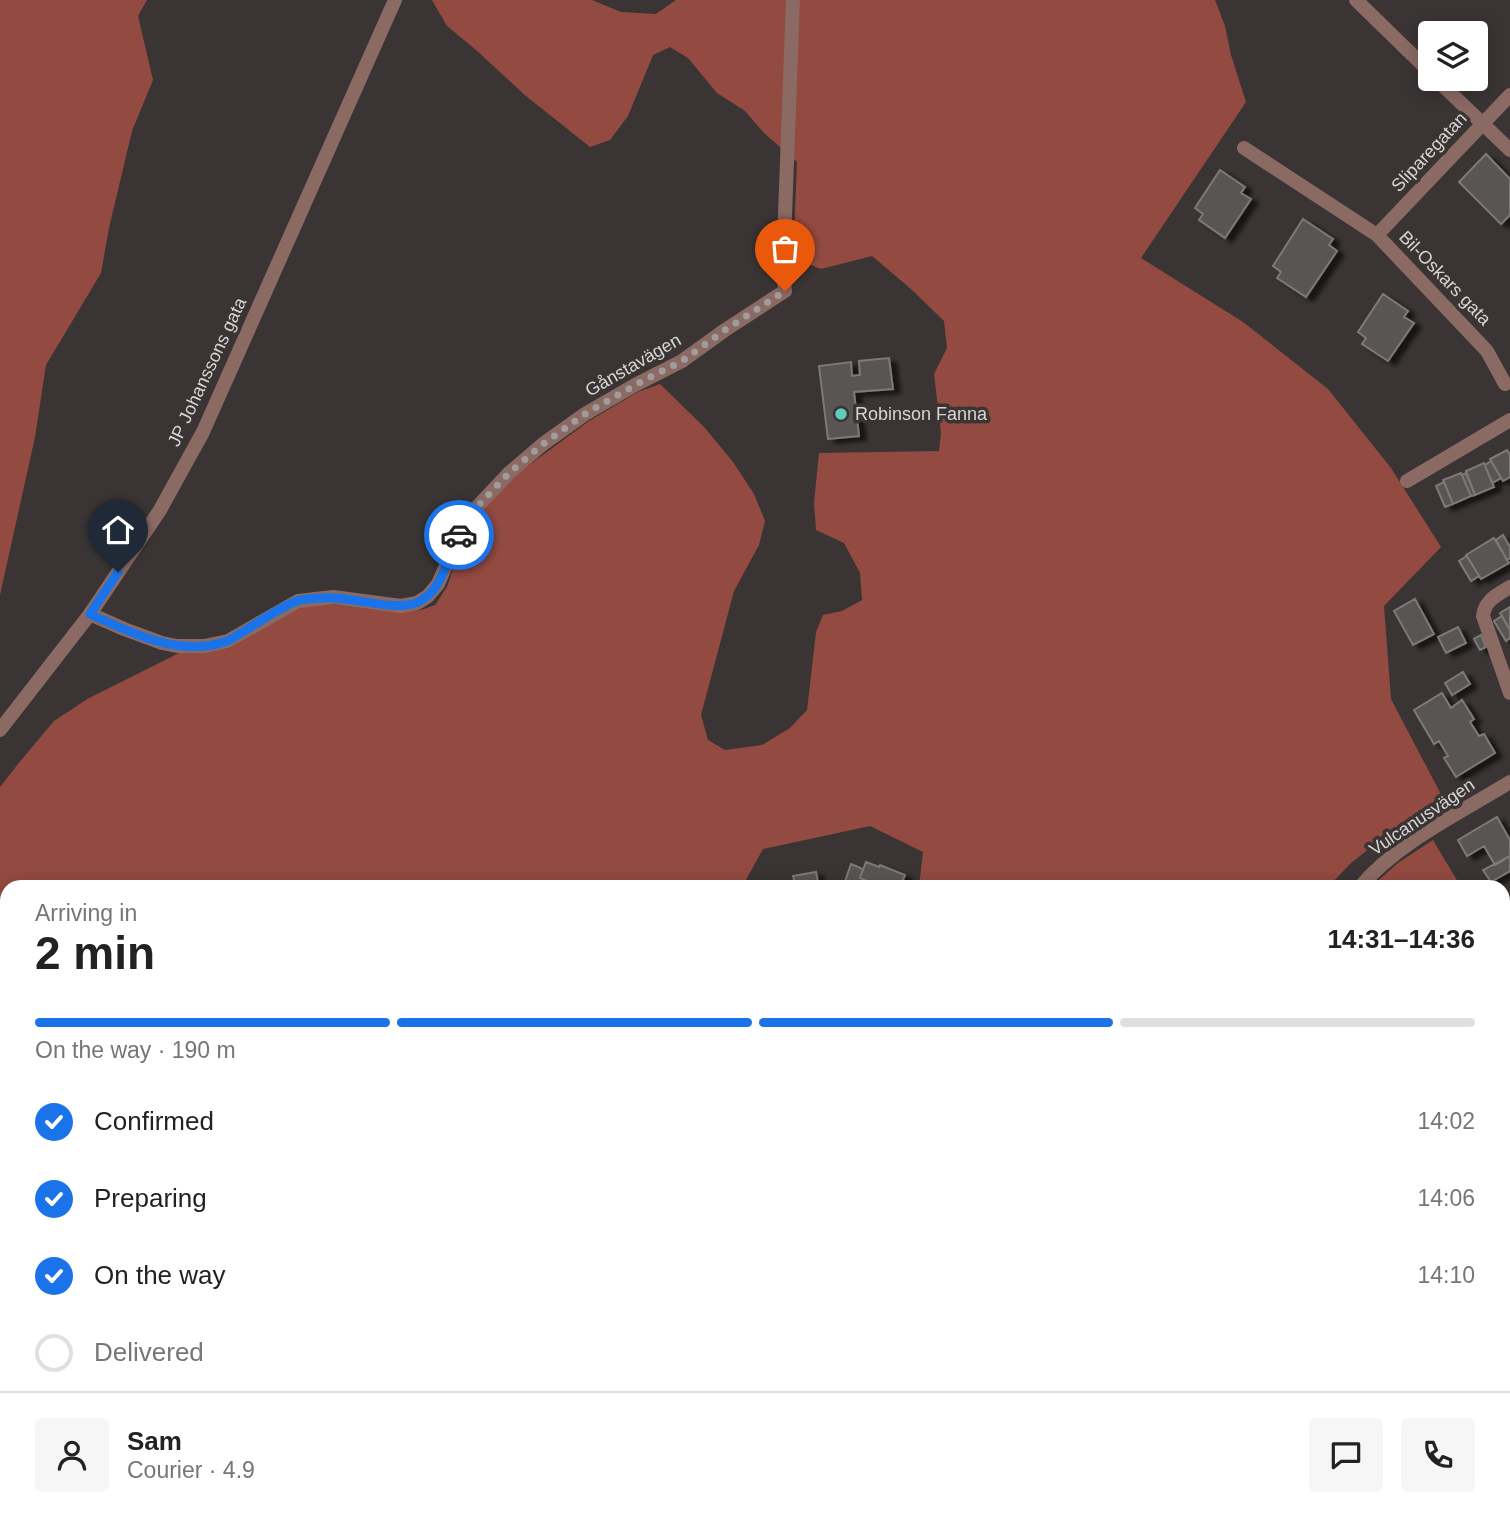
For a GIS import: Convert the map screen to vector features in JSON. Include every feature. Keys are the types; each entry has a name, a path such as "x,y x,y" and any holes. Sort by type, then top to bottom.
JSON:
{"street":[{"name":"JP Johanssons gata","path":"0,730 90,614 160,510 203,432 395,0"},
{"name":"Gånstavägen","path":"90,614 162,643 204,646 228,641 298,600 333,597 401,606 417,603 428,596 438,584 458,538 478,506 509,473 543,444 585,414 682,361 785,291 783,269 793,0"},
{"path":"1356,0 1418,60"},
{"path":"1449,91 1510,150"},
{"name":"Sliparegatan","path":"1377,235 1510,95"},
{"name":"Bil-Oskars gata","path":"1244,148 1377,235 1487,351 1505,384"},
{"path":"1407,481 1510,420"},
{"path":"1510,587 1491,599 1484,607 1483,616 1510,693"},
{"name":"Vulcanusvägen","path":"1367,880 1403,849 1439,825 1509,786"}],"shaded area":[{"path":"0,0 147,0 138,16 153,80 132,131 101,273 46,365 35,437 0,595"},
{"path":"432,0 592,0 621,12 656,14 676,0 1215,0 1246,102 1141,258 1243,322 1328,389 1391,468 1441,547 1384,606 1391,699 1444,800 1380,840 1335,880 920,880 923,852 870,826 763,849 746,880 0,880 0,787 54,721 89,698 183,651 230,648 300,606 331,604 396,612 421,610 435,605 447,587 462,542 483,511 513,477 589,421 638,392 660,384 705,428 733,462 754,494 765,521 759,545 734,591 701,715 708,740 725,750 762,745 790,728 807,710 816,632 823,615 842,611 862,600 860,573 844,543 816,530 814,503 819,453 939,451 941,433 934,374 947,348 944,321 872,256 821,269 793,258 797,162 764,133 745,111 717,93 688,58 670,47 653,55 628,116 610,140 590,147 526,96 447,26"},
{"path":"1433,840 1457,880 1379,880 1398,863"}],"building":[{"path":"1486,154 1510,179 1510,215 1501,224 1459,182"},
{"path":"1220,170 1245,187 1241,193 1251,199 1225,238 1199,220 1203,214 1195,208"},
{"path":"1303,219 1333,239 1329,245 1337,251 1306,297 1277,278 1281,272 1273,266"},
{"path":"1383,294 1408,311 1404,317 1414,323 1388,361 1362,344 1366,338 1358,332"},
{"name":"Robinson Fanna","path":"889,358 893,389 854,392 859,436 828,439 819,366 851,362 852,376 860,375 859,361"},
{"path":"1507,450 1510,455 1510,477 1503,481 1490,459"},
{"path":"1491,461 1501,478 1492,483 1485,465"},
{"path":"1484,463 1494,487 1475,495 1466,471"},
{"path":"1461,473 1471,496 1453,504 1443,480"},
{"path":"1466,473 1475,495 1471,496 1462,475"},
{"path":"1444,482 1453,504 1445,507 1436,486"},
{"path":"1503,535 1510,547 1510,558 1507,560 1496,540"},
{"path":"1494,538 1509,563 1481,579 1466,555"},
{"path":"1467,556 1479,576 1471,581 1459,561"},
{"path":"1415,599 1434,634 1413,645 1394,611"},
{"path":"1510,607 1510,630 1500,613"},
{"path":"1502,616 1510,630 1510,638 1506,641 1494,621"},
{"path":"1458,627 1466,643 1446,653 1438,637"},
{"path":"1481,635 1486,647 1480,650 1474,639"},
{"path":"1463,672 1470,684 1452,695 1445,683"},
{"path":"1442,693 1451,708 1462,700 1474,719 1470,722 1479,736 1484,734 1495,753 1456,777 1444,758 1448,756 1439,741 1434,744 1414,710"},
{"path":"1497,817 1510,840 1510,856 1495,865 1484,846 1467,856 1458,840"},
{"path":"1510,856 1510,871 1494,880 1490,880 1483,870"},
{"path":"866,862 905,875 903,880 860,878"},
{"path":"851,864 863,869 860,878 863,880 845,880"},
{"path":"816,872 818,880 794,880 793,876"}],"way so far":[{"path":"459,535 478,506 509,473 543,444 585,414 682,361 785,291"}],"place":[{"name":"Robinson Fanna","path":"841,414"}],"route":[{"path":"118,572 90,614 162,643 204,646 228,641 298,600 333,597 401,606 417,603 428,596 438,584 459,535"}]}
